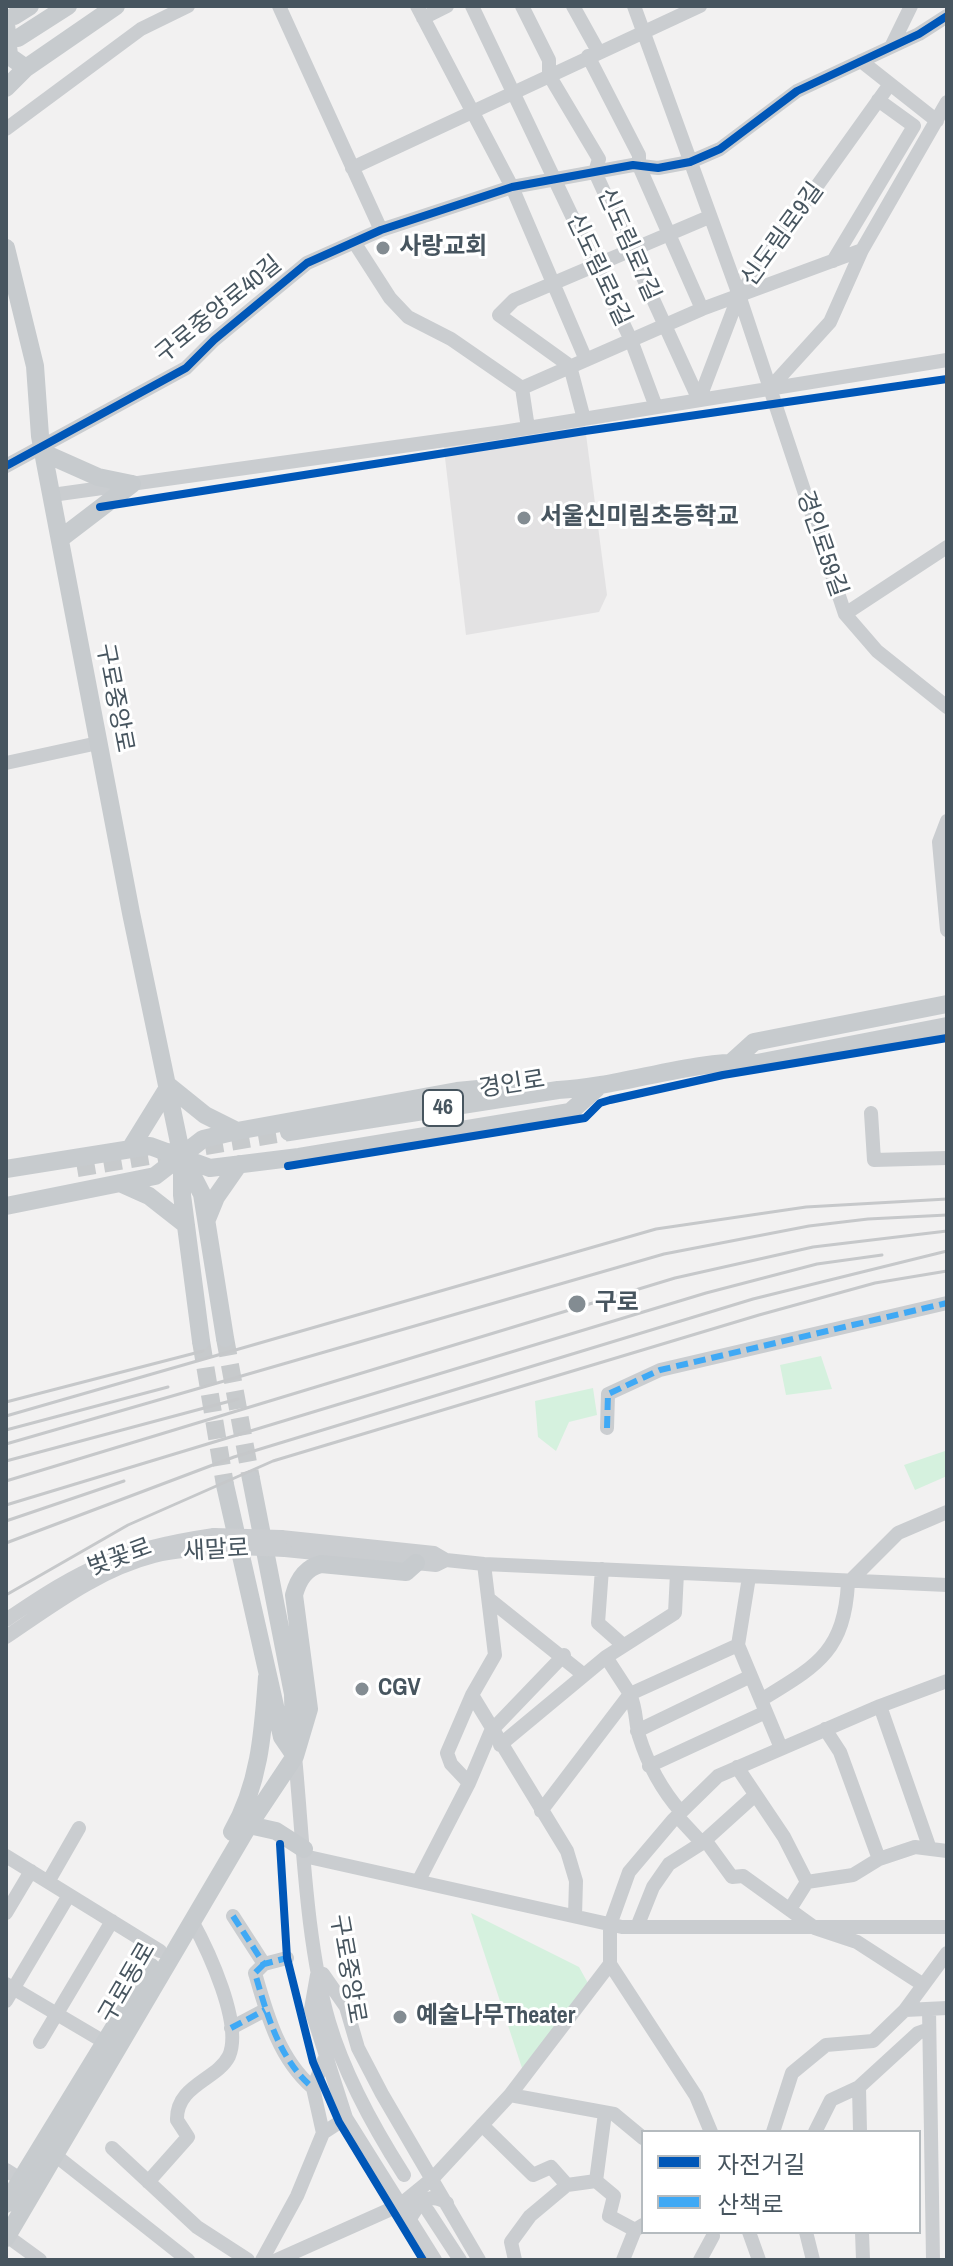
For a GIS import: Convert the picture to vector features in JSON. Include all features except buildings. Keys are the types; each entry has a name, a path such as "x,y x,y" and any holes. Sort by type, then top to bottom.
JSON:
{"main road":[{"path":"26,68 9,56 13,26 30,6"},
{"path":"13,26 68,6"},
{"path":"6,88 26,68 116,6"},
{"path":"6,70 26,68"},
{"name":"구로중앙로","path":"6,248 35,366 43,451 131,913 182,1157 186,1225 201,1341"},
{"path":"43,451 98,477 132,484"},
{"path":"60,539 132,484"},
{"name":"경인로","path":"733,1061 754,1042 947,1004"},
{"name":"경인로","path":"290,1138 557,1103 597,1088 733,1061 757,1063 947,1026"},
{"path":"6,1206 155,1176 203,1139 237,1131 457,1091 554,1082 597,1088"},
{"path":"130,1149 169,1086 205,1115 237,1131"},
{"name":"46","path":"239,1164 570,1112 597,1088"},
{"path":"6,1169 150,1146 210,1168 239,1164"},
{"name":"구로중앙로","path":"182,1157 202,1194 225,1338"},
{"path":"206,1221 216,1197 239,1164"},
{"path":"6,1180 78,1174 6,1193"},
{"path":"117,1182 149,1196 186,1225"},
{"name":"구로중앙로","path":"251,1479 293,1694 295,1756"},
{"name":"구로중앙로","path":"225,1485 282,1737 295,1756"},
{"name":"구로동로","path":"6,2204 160,1951 250,1815 295,1756 309,1709 294,1595 299,1579 310,1568 321,1564 406,1572 416,1563"},
{"name":"구로동로","path":"7,2237 21,2180 55,2155 192,1921 250,1815 267,1677"},
{"path":"250,1815 304,1853"}],"street":[{"path":"7,128 141,29 188,6"},
{"path":"279,6 381,230"},
{"path":"447,6 420,12 512,187 586,360"},
{"name":"신도림로5길","path":"472,6 631,340 656,407"},
{"name":"신도림로7길","path":"522,6 549,60 549,75 599,159 595,172 699,400"},
{"path":"573,6 639,155 639,166 667,235 702,309"},
{"name":"경인로59길","path":"634,6 739,295 845,614 877,651 947,707"},
{"path":"352,168 700,6"},
{"path":"891,47 911,6"},
{"name":"구로중앙로40길","path":"6,466 43,451 186,368 214,340 307,263 381,230 512,187 595,172 639,166 658,168 690,162 720,149 797,91 891,47 947,16"},
{"path":"861,61 937,121"},
{"name":"신도림로9길","path":"699,400 739,295 890,84"},
{"path":"833,261 914,126 878,100"},
{"path":"770,388 830,322 862,250 947,102"},
{"path":"584,419 570,366 499,315 514,300 709,217"},
{"path":"354,242 390,298 408,317 451,339 522,388 528,428"},
{"path":"522,388 702,309 862,250"},
{"path":"52,495 528,428 947,360"},
{"path":"845,614 947,547"},
{"path":"6,763 98,743"},
{"path":"946,925 939,842 947,821"},
{"path":"871,1113 874,1160 947,1158"},
{"path":"607,1428 601,1396 660,1370 826,1338 947,1303"},
{"path":"649,1766 763,1706 818,1665 832,1648 846,1614 848,1583 898,1533 947,1512"},
{"name":"새말로","path":"247,1535 416,1563 436,1565 446,1560"},
{"name":"벚꽃로","path":"6,1620 102,1561 165,1542 215,1541 247,1535"},
{"name":"새말로","path":"6,1637 98,1577 155,1555 215,1541 434,1553 446,1560 484,1564 848,1583 947,1585"},
{"path":"469,1783 451,1764 447,1753 472,1695 495,1655 484,1564"},
{"path":"602,1569 598,1623 623,1645"},
{"path":"500,1745 606,1657 675,1613 677,1573"},
{"path":"749,1577 738,1645 781,1748"},
{"path":"489,1599 524,1629 564,1655 584,1675"},
{"path":"541,1811 630,1694 738,1645"},
{"path":"419,1880 469,1783 491,1731 564,1655"},
{"path":"606,1657 630,1694 638,1716 637,1731 649,1766 679,1814 702,1843 708,1844 732,1877 743,1876 815,1928 857,1942 922,1984"},
{"path":"637,1731 751,1676"},
{"path":"710,2130 696,2096 610,1964 610,1925 629,1872 679,1814 718,1776 880,1706 947,1681"},
{"path":"472,1695 491,1731 567,1851 573,1872 575,1916"},
{"path":"880,1706 930,1849"},
{"path":"825,1729 840,1752 879,1859"},
{"name":"구로중앙로","path":"295,1756 318,1967 329,2021 343,2061 379,2136 404,2175"},
{"path":"737,1767 784,1837 807,1882"},
{"path":"637,1927 653,1887 669,1864 702,1843 754,1796"},
{"path":"48,1882 79,1828"},
{"path":"790,1909 807,1882 853,1875 879,1859 915,1847 947,1851"},
{"path":"304,1853 610,1925 947,1927"},
{"path":"6,1856 160,1951"},
{"path":"6,1913 31,1871"},
{"path":"9,1991 69,1895"},
{"path":"233,1916 264,1964"},
{"path":"40,2042 112,1921"},
{"path":"148,2182 188,2137 177,2120 179,2104 197,2083 227,2059 231,2028 213,1967 192,1921"},
{"path":"774,2130 792,2073 826,2045 873,2041 905,2010 947,1953"},
{"path":"287,1958 264,1964 255,1973 265,2010 284,2055 313,2088 323,2133"},
{"path":"277,2260 400,2205 433,2178 510,2095 610,1964"},
{"path":"318,1967 311,2009 324,2060 346,2118 435,2260"},
{"path":"318,1967 346,2007 358,2048 382,2094 425,2162 479,2260"},
{"name":"구로동로","path":"9,1991 57,2013 106,2043"},
{"path":"905,2010 947,2008"},
{"path":"929,2009 933,2260"},
{"path":"231,2028 265,2010"},
{"path":"816,2130 831,2100 859,2087 918,2033 929,2029"},
{"path":"313,2088 324,2060"},
{"path":"859,2087 860,2130"},
{"path":"510,2095 614,2114 641,2136"},
{"path":"596,2181 605,2113"},
{"path":"262,2260 297,2196 323,2133 346,2118"},
{"path":"482,2125 533,2175 551,2167 567,2185"},
{"path":"112,2148 197,2227 248,2260"},
{"path":"55,2155 188,2260"},
{"path":"385,2181 401,2189 417,2181 425,2162"},
{"path":"515,2260 511,2242 530,2216 567,2185 596,2181 614,2196 609,2216 639,2228 623,2260"},
{"path":"409,2221 417,2205 428,2198 439,2198 447,2203"},
{"path":"428,2211 460,2260"},
{"path":"750,2234 759,2260"},
{"path":"806,2234 813,2260"},
{"path":"862,2234 863,2260"},
{"path":"700,2260 713,2236"},
{"name":"구로동로","path":"7,2237 40,2260"}],"shaded area":[{"name":"서울신미림초등학교","path":"584,419 607,595 599,612 466,635 443,441"}],"green space":[{"path":"821,1356 832,1389 786,1395 780,1365"},
{"path":"593,1388 597,1415 569,1422 556,1451 538,1437 535,1401"},
{"path":"945,1451 947,1476 915,1490 904,1465"},
{"path":"471,1913 579,1967 589,1985 523,2071"}],"tunnel":[{"path":"205,1146 289,1132"},
{"path":"77,1168 172,1152"},
{"path":"225,1338 251,1479"},
{"path":"201,1341 225,1485"}],"railway":[{"path":"6,1416 656,1229 806,1207 947,1199"},
{"path":"6,1444 664,1254 809,1226 947,1215"},
{"path":"6,1481 675,1278 813,1247 947,1231"},
{"path":"6,1543 234,1457 753,1299 947,1251"},
{"path":"6,1505 706,1293 817,1264 882,1255"},
{"path":"6,1595 128,1525 273,1461 759,1315 875,1283 947,1271"},
{"path":"6,1402 203,1351"},
{"path":"6,1430 168,1387"},
{"path":"6,1461 238,1399"},
{"path":"6,1521 124,1481"}],"marked path":[{"path":"607,1428 608,1394 660,1370 947,1303"},
{"path":"233,1916 264,1964 287,1958"},
{"path":"264,1964 255,1973 270,2020 291,2064 313,2088"},
{"path":"231,2028 265,2010"}],"cycle path":[{"path":"6,466 186,368 214,340 307,263 381,230 512,187 633,165 658,168 690,162 720,149 797,91 919,34 947,16"},
{"path":"100,507 585,431 947,379"},
{"path":"288,1166 585,1118 600,1103 723,1075 947,1038"},
{"path":"280,1844 287,1958 313,2062 339,2122 423,2260"}],"place":[{"name":"사랑교회","path":"383,248"},
{"name":"서울신미림초등학교","path":"524,518"},
{"name":"구로","path":"577,1304"},
{"name":"CGV","path":"362,1689"},
{"name":"예술나무Theater","path":"400,2017"}]}
